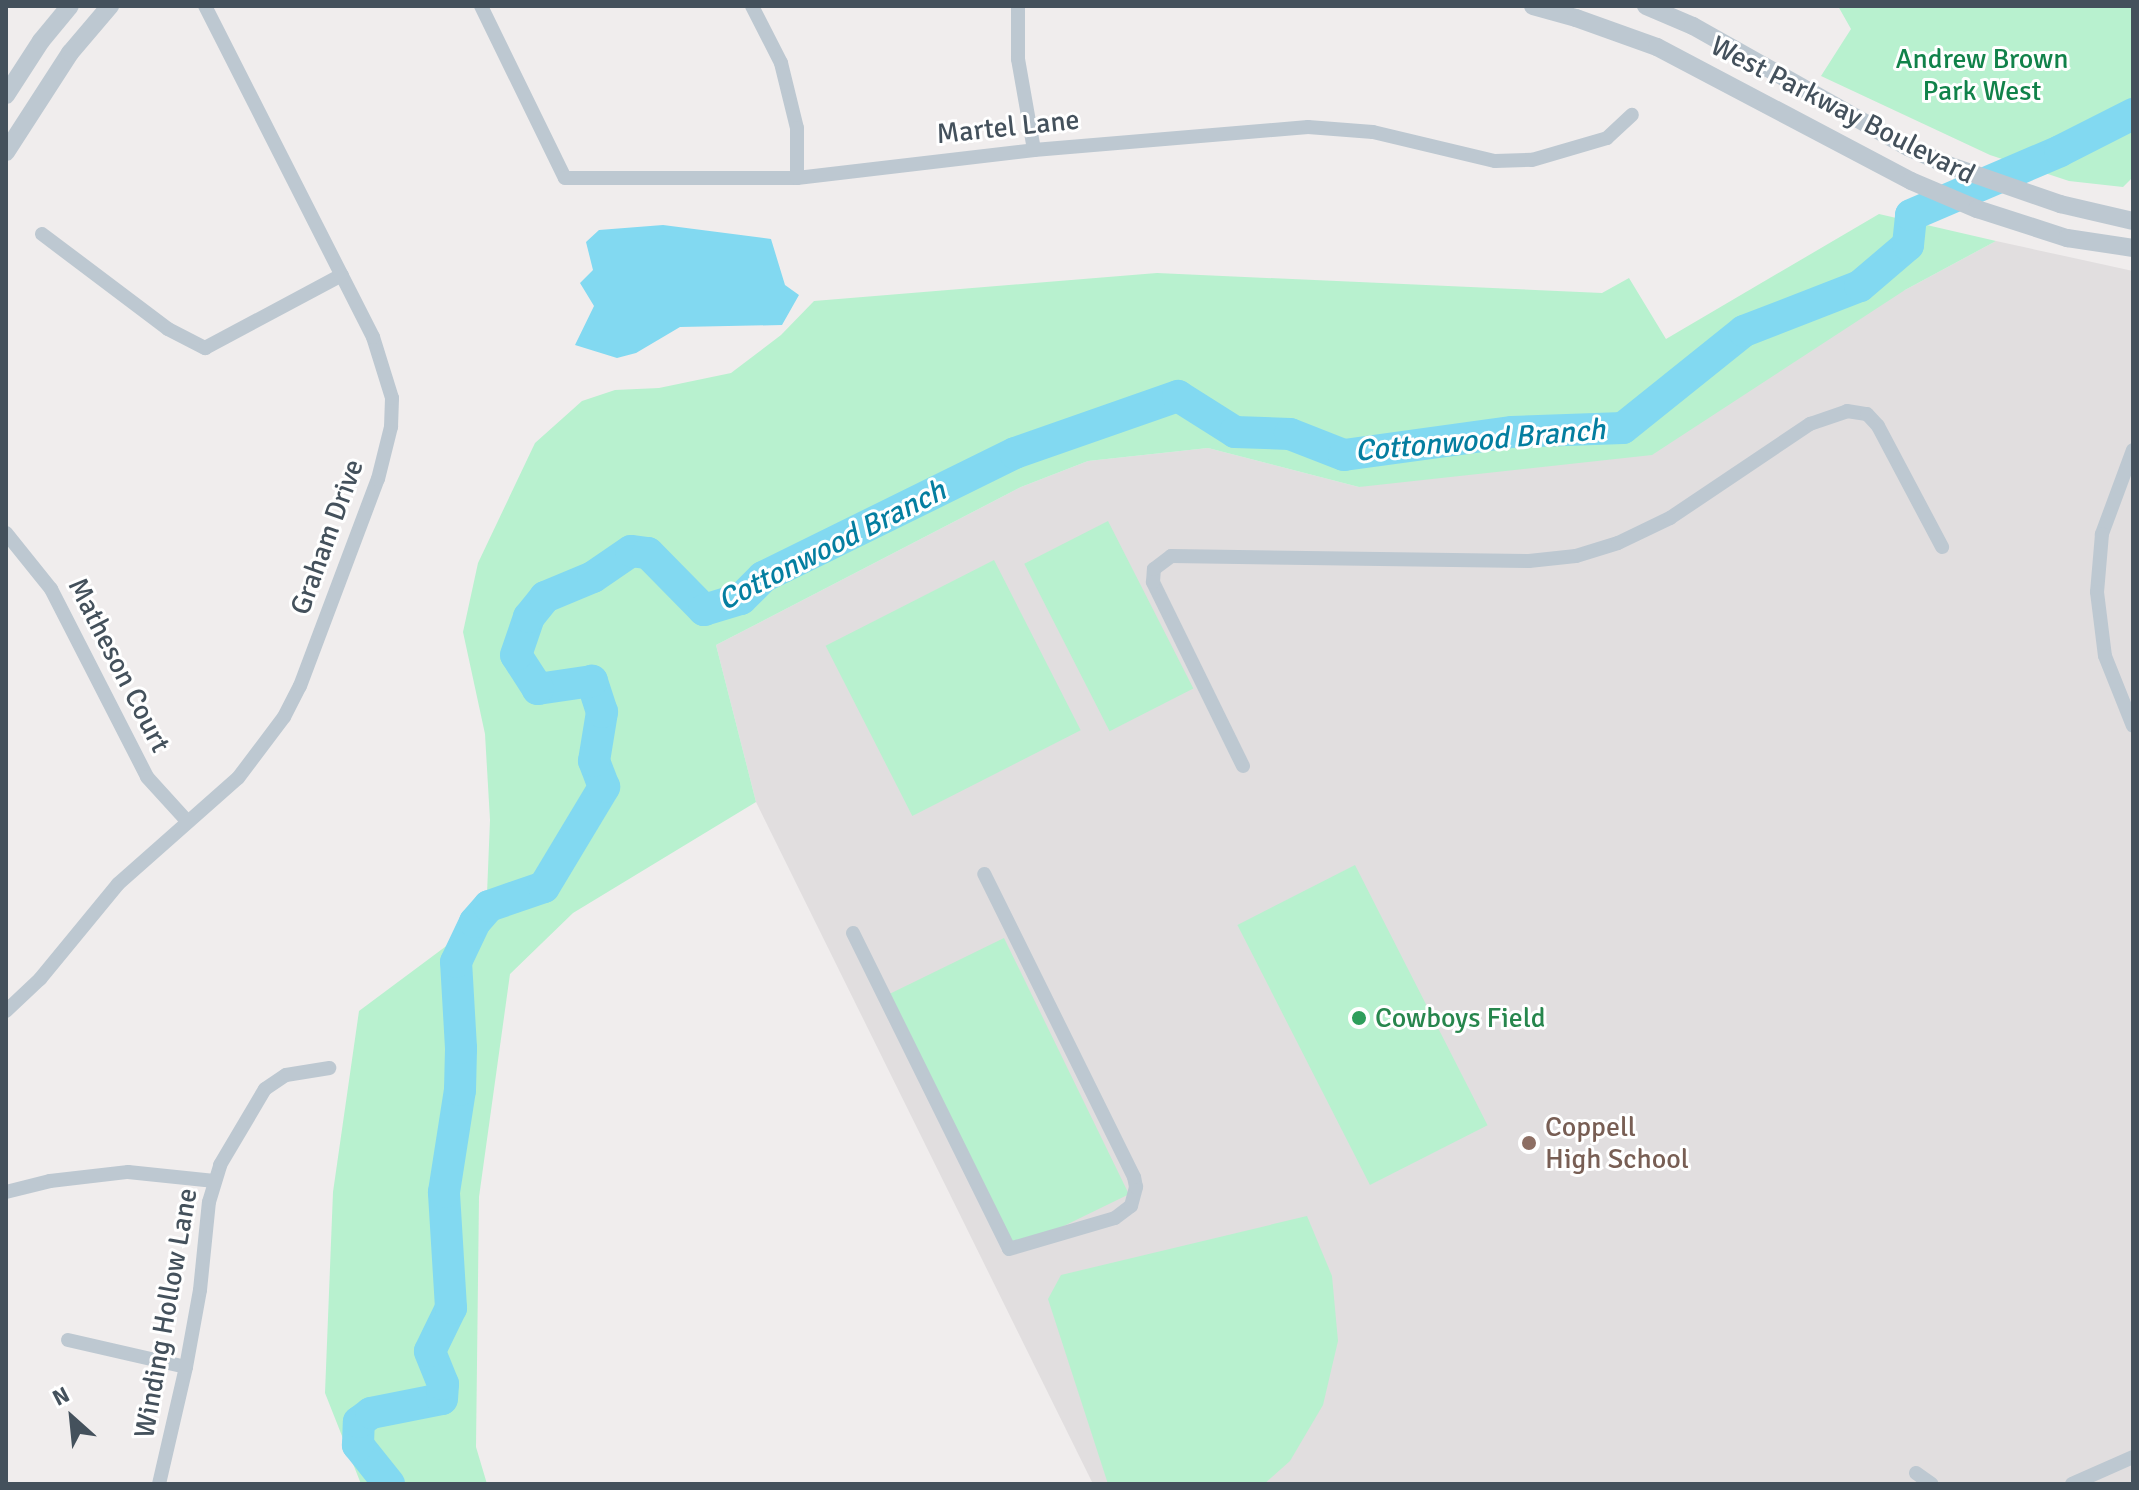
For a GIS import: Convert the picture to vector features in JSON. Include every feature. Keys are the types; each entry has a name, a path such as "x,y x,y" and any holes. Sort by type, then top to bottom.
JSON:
{"street":[{"path":"6,95 41,41 70,6"},
{"path":"6,152 70,53 110,6"},
{"name":"Graham Drive","path":"6,1011 40,979 118,884 238,778 284,717 300,686 378,479 391,427 392,398 373,337 205,6"},
{"name":"Martel Lane","path":"481,6 565,178 797,178 1034,150 1308,127 1373,132 1495,161 1532,160 1607,138 1632,115"},
{"path":"752,6 781,63 797,128 797,178"},
{"path":"1018,6 1018,59 1034,150"},
{"name":"West Parkway Boulevard","path":"1533,6 1657,47 1911,181 2067,238 2133,248"},
{"name":"West Parkway Boulevard","path":"1646,6 1693,26 1908,147 1945,164 2060,204 2133,221"},
{"path":"42,234 168,329 205,348 342,275"},
{"path":"1243,766 1153,582 1154,569 1171,556 1529,561 1576,556 1618,543 1670,518 1810,424 1847,411 1867,414 1878,426 1942,547"},
{"path":"2133,450 2102,534 2097,592 2105,656 2133,726"},
{"name":"Matheson Court","path":"6,533 51,589 147,777 187,821"},
{"path":"853,933 1009,1249 1115,1218 1131,1206 1136,1187 1134,1177 984,874"},
{"name":"Winding Hollow Lane","path":"159,1484 186,1367 215,1181 250,1109 265,1089 286,1075 329,1068"},
{"path":"6,1192 50,1181 128,1172 215,1181"},
{"path":"68,1340 186,1367"},
{"path":"2072,1484 2133,1457"},
{"path":"1916,1473 1932,1484"}],"shaded area":[{"name":"Coppell High School","path":"1996,241 2133,271 2133,1484 1093,1484 756,802 716,645 1021,487 1088,461 1208,448 1359,487 1905,290"}],"green space":[{"name":"Andrew Brown Park West","path":"1838,6 2133,6 2133,177 2123,187 2069,181 1990,155 1821,76 1851,29"},
{"path":"1879,214 1996,241 1905,290 1652,455 1359,487 1208,448 1088,461 1021,487 716,645 756,802 573,913 510,974 479,1197 476,1447 487,1484 361,1484 325,1393 333,1192 359,1011 449,944 487,894 490,820 485,734 463,632 478,563 535,443 582,401 615,390 659,388 731,373 781,335 814,301 1157,273 1602,293 1629,278 1666,339"},
{"path":"1108,521 1193,689 1110,731 1024,564"},
{"path":"994,560 1081,730 912,816 826,646"},
{"path":"1355,865 1488,1125 1370,1185 1237,925"},
{"path":"1004,938 1129,1194 1015,1250 890,994"},
{"path":"1307,1216 1332,1276 1338,1341 1323,1405 1290,1461 1264,1484 1108,1484 1048,1299 1061,1275"}],"water":[{"path":"663,225 771,239 785,285 799,295 782,325 680,327 636,353 617,358 575,345 594,306 580,283 593,270 586,242 599,230"}],"waterway":[{"name":"Cottonwood Branch","path":"389,1484 358,1445 359,1422 371,1413 442,1399 443,1384 430,1351 451,1308 444,1192 460,1090 456,962 475,922 489,906 544,887 604,787 594,761 602,712 592,681 538,689 516,655 529,617 545,597 593,577 631,551 648,553 704,610 741,599 763,577 1015,453 1178,396 1235,432 1290,434 1344,455 1512,432 1623,428 1744,331 1860,286 1908,245 1911,215 2060,151 2133,114"}],"place":[{"name":"Cowboys Field","path":"1359,1018"},
{"name":"Coppell High School","path":"1529,1143"}]}
